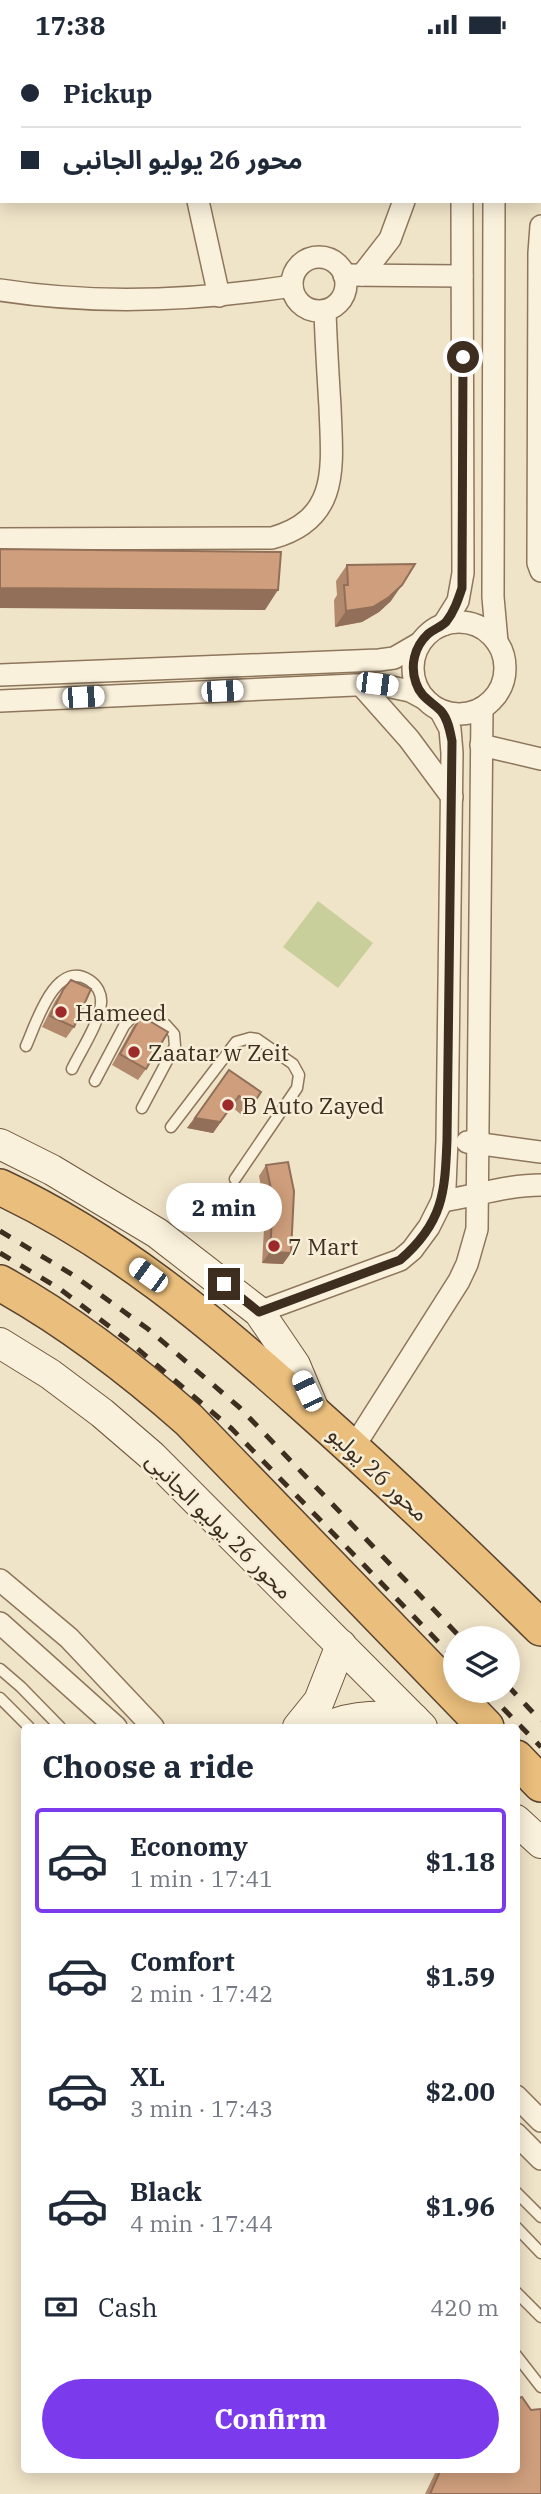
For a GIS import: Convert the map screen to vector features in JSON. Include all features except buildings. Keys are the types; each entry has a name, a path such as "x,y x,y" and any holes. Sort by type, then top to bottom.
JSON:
{"highway":[{"name":"محور 26 يوليو","path":"0,1187 39,1205 114,1250 182,1300 353,1448 541,1628"},
{"path":"0,1283 91,1339 142,1378 190,1420 483,1724"},
{"path":"520,1762 541,1784"}],"main road":[{"path":"0,1144 52,1170 157,1233 259,1312 295,1365 316,1415"},
{"name":"محور 26 يوليو الجانبى","path":"0,1343 71,1390 152,1456 418,1723"},
{"path":"300,1724 319,1701 341,1644"},
{"path":"334,1724 361,1716 418,1723"},
{"path":"520,1824 541,1843"}],"street":[{"path":"198,203 219,296"},
{"path":"403,203 390,239 353,275 338,303 317,311 303,306 297,300 292,286 294,272 304,262 317,257 336,263 353,275 462,276"},
{"path":"443,625 458,601 463,573 462,203"},
{"path":"494,203 493,585 497,642"},
{"path":"541,226 538,536 538,563 541,571"},
{"path":"0,290 57,297 133,300 219,296 292,286"},
{"path":"0,539 272,538 305,522 327,494 332,472 325,310"},
{"path":"0,701 361,685 394,686 411,691 433,705 461,714 482,708 498,694 503,684 505,662 497,642 491,634 473,624 463,622 443,625 426,635 420,643 413,666 418,689 433,705 450,729 452,741 447,1140 442,1201 429,1227 412,1250 400,1260 259,1312"},
{"path":"0,675 379,660 394,658 420,643"},
{"path":"361,685 409,739 452,797"},
{"path":"353,1448 467,1264 477,1229 482,708"},
{"path":"481,745 541,759"},
{"path":"447,1140 541,1152"},
{"path":"442,1201 479,1196 502,1188 541,1185"},
{"path":"0,1580 69,1638 150,1724"},
{"path":"0,1623 113,1724"},
{"path":"520,2100 541,2121"},
{"path":"520,2138 541,2159"}],"lane":[{"path":"26,1046 56,985 70,977 87,979 99,991 101,1007 72,1069"},
{"path":"95,1081 124,1026 132,1017 144,1015 166,1025 174,1034 175,1046 142,1108"},
{"path":"172,1127 236,1042 257,1039 293,1064 299,1075 298,1088 235,1179"},
{"path":"0,1669 57,1724"},
{"path":"0,1697 26,1724"},
{"path":"520,2196 541,2217"},
{"path":"520,2231 541,2253"},
{"path":"520,2296 541,2317"},
{"path":"520,2360 541,2386"}],"green space":[{"path":"318,901 373,943 338,988 283,947"}],"railway":[{"path":"0,1231 73,1275 148,1329 239,1407 449,1626"},
{"path":"0,1253 60,1289 126,1339 232,1429 443,1647"},
{"path":"520,1699 541,1721"},
{"path":"498,1703 518,1724"},
{"path":"520,1726 541,1747"}],"place":[{"name":"Hameed","path":"61,1012"},
{"name":"Zaatar w Zeit","path":"134,1052"},
{"name":"B Auto Zayed","path":"228,1105"},
{"name":"7 Mart","path":"274,1246"}],"route":[{"path":"224,1284 259,1312 400,1260 421,1239 442,1201 447,1140 452,741 444,716 418,689 413,666 420,643 426,635 443,625 452,614 462,588 463,357"}]}
